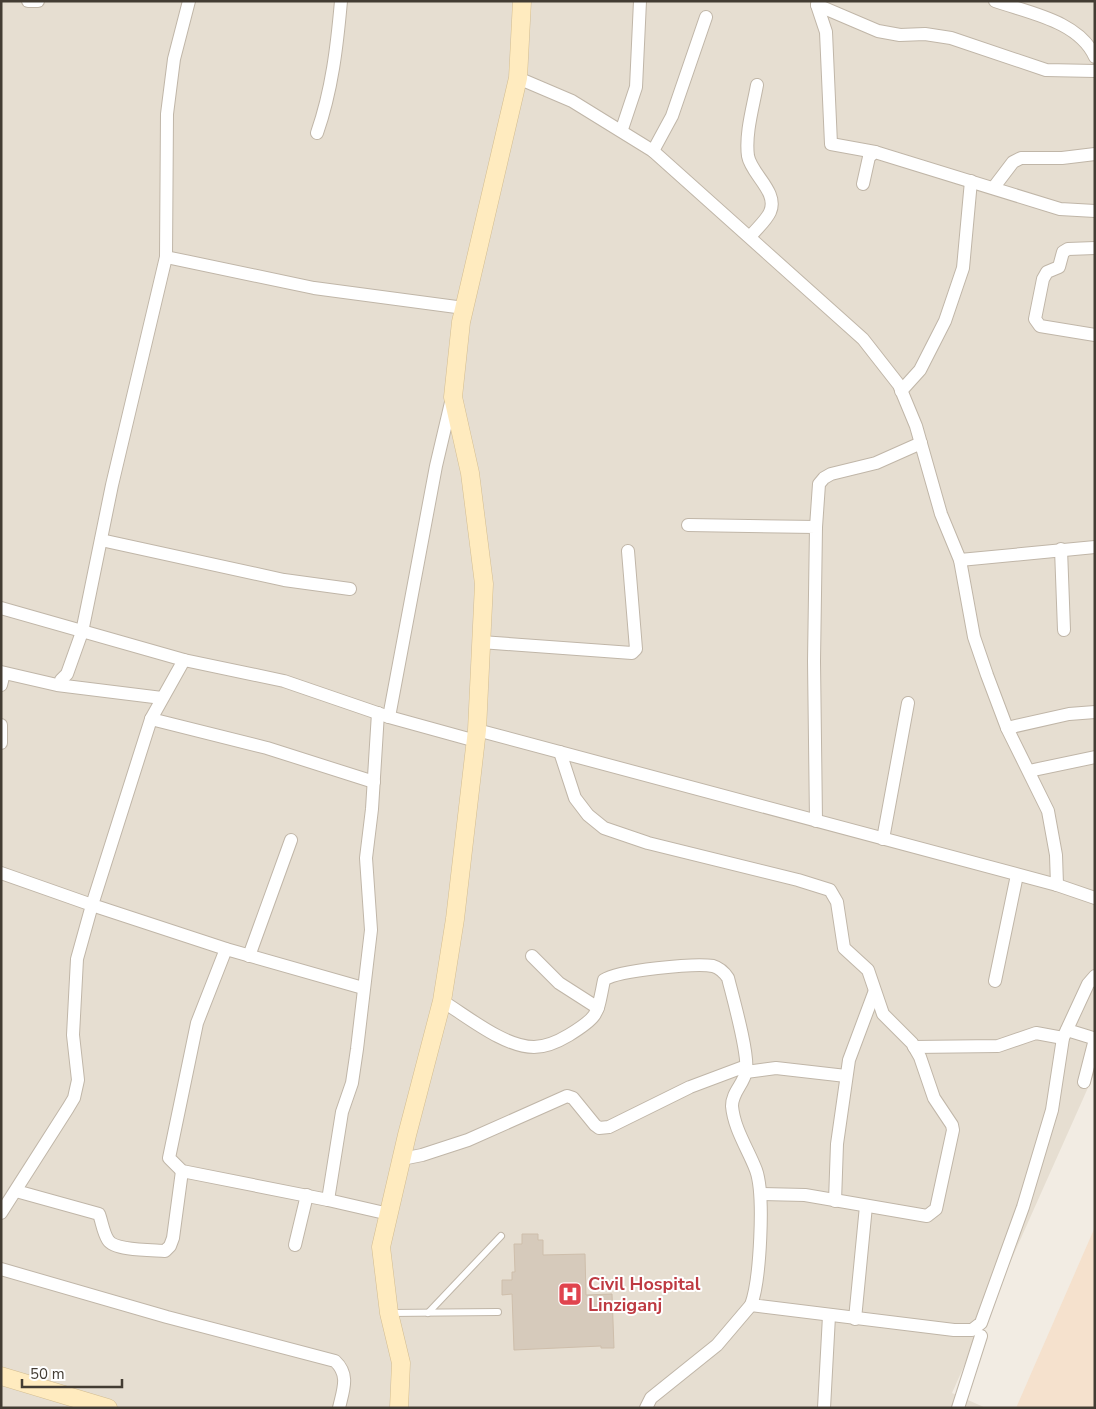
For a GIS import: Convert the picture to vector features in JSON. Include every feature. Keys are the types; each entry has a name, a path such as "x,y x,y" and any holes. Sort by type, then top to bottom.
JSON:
{"street":[{"path":"28,1 38,1"},
{"path":"61,680 68,674 82,632 101,540 166,257 167,114 174,59 189,1"},
{"path":"316,133 326,107 335,65 341,1"},
{"path":"328,1200 342,1112 352,1084 371,930 366,858 374,782 384,715 436,466 454,391 464,308 518,78 522,1"},
{"path":"622,130 636,87 640,1"},
{"path":"995,1 1009,4 1062,25 1077,34 1094,53"},
{"path":"817,3 878,30 900,35 925,34 951,38 1046,70 1095,71"},
{"path":"817,3 826,32 831,144 875,152 994,187 1060,209 1095,211"},
{"path":"653,151 672,116 706,17"},
{"path":"518,78 572,101 622,130 653,151 863,339 901,391 916,426 941,514 960,560 974,637 1007,728 1048,811 1056,855 1057,885"},
{"path":"750,237 770,213 772,203 768,192 748,157 756,86"},
{"path":"863,184 869,157 875,152"},
{"path":"994,187 1013,162 1021,158 1062,158 1095,154"},
{"path":"901,391 920,370 945,321 963,268 971,181"},
{"path":"1095,248 1068,250 1064,252 1059,267 1047,272 1043,279 1035,319 1040,326 1095,335"},
{"path":"166,257 314,288 464,308"},
{"path":"399,1408 401,1363 389,1313 382,1247 442,1001 455,919 476,735 484,584 470,473 454,391"},
{"path":"816,821 816,528 819,484 831,474 876,463 921,443"},
{"path":"688,525 816,528"},
{"path":"101,540 284,580 350,589"},
{"path":"960,560 1095,547"},
{"path":"1061,549 1064,630"},
{"path":"481,642 632,652 636,649 628,551"},
{"path":"1,608 184,660 284,681 384,715 560,752 1057,885 1095,898"},
{"path":"1,1213 71,1103 77,1090 78,1080 73,1036 77,959 92,904 151,719 184,660"},
{"path":"2,677 162,698"},
{"path":"883,839 908,703"},
{"path":"1007,728 1069,714 1095,712"},
{"path":"151,719 267,748 374,782"},
{"path":"1,725 1,743"},
{"path":"560,752 575,798 588,815 604,828 648,843 798,880 830,890 837,902 844,948 868,970 874,993 883,1014 914,1047 920,1057 934,1098 950,1120 953,1130 936,1209 927,1216 805,1195 762,1194"},
{"path":"1029,771 1095,757"},
{"path":"249,956 291,840"},
{"path":"1,873 226,949 363,988"},
{"path":"995,982 1017,875"},
{"path":"226,949 197,1023 169,1158 182,1171 307,1195 389,1214"},
{"path":"532,956 559,984 598,1008"},
{"path":"442,1001 505,1040 533,1048 560,1040 591,1021 598,1008 604,980 609,976 638,971 715,967 724,971 728,978 745,1051 746,1069 734,1095 732,1108 745,1149 756,1170 762,1194 760,1238 751,1306 717,1345 651,1398 646,1408"},
{"path":"751,1306 954,1330 972,1330 981,1322 1023,1207 1052,1110 1065,1034 1088,984 1095,976"},
{"path":"835,1201 837,1144 849,1060 874,993"},
{"path":"914,1047 998,1046 1036,1033 1065,1034 1093,1038 1094,1043 1084,1082"},
{"path":"402,1159 422,1155 468,1140 567,1096 573,1098 599,1128 608,1127 690,1087 746,1069 776,1068 846,1076"},
{"path":"16,1191 99,1214 107,1238 111,1243 132,1249 165,1251 170,1246 173,1238 182,1171"},
{"path":"295,1244 307,1195"},
{"path":"855,1319 866,1206"},
{"path":"1,1269 166,1317 335,1361 342,1368 345,1378 339,1408"},
{"path":"824,1408 829,1316"},
{"path":"959,1407 981,1336"},
{"path":"1,1376 108,1408"}],"lane":[{"path":"428,1313 501,1236"},
{"path":"389,1313 498,1312"}],"shaded area":[{"path":"1,1 1095,1 1095,1072 952,1393 986,1408 1,1408"},
{"path":"1095,1227 1095,1408 1016,1408"}],"building":[{"path":"522,1234 538,1234 538,1240 543,1240 543,1255 585,1254 586,1295 612,1294 614,1348 601,1348 601,1346 514,1350 512,1294 502,1295 502,1280 512,1280 512,1272 515,1272 514,1244 522,1244"}],"place":[{"name":"Civil Hospital Linziganj","path":"570,1294"}]}
